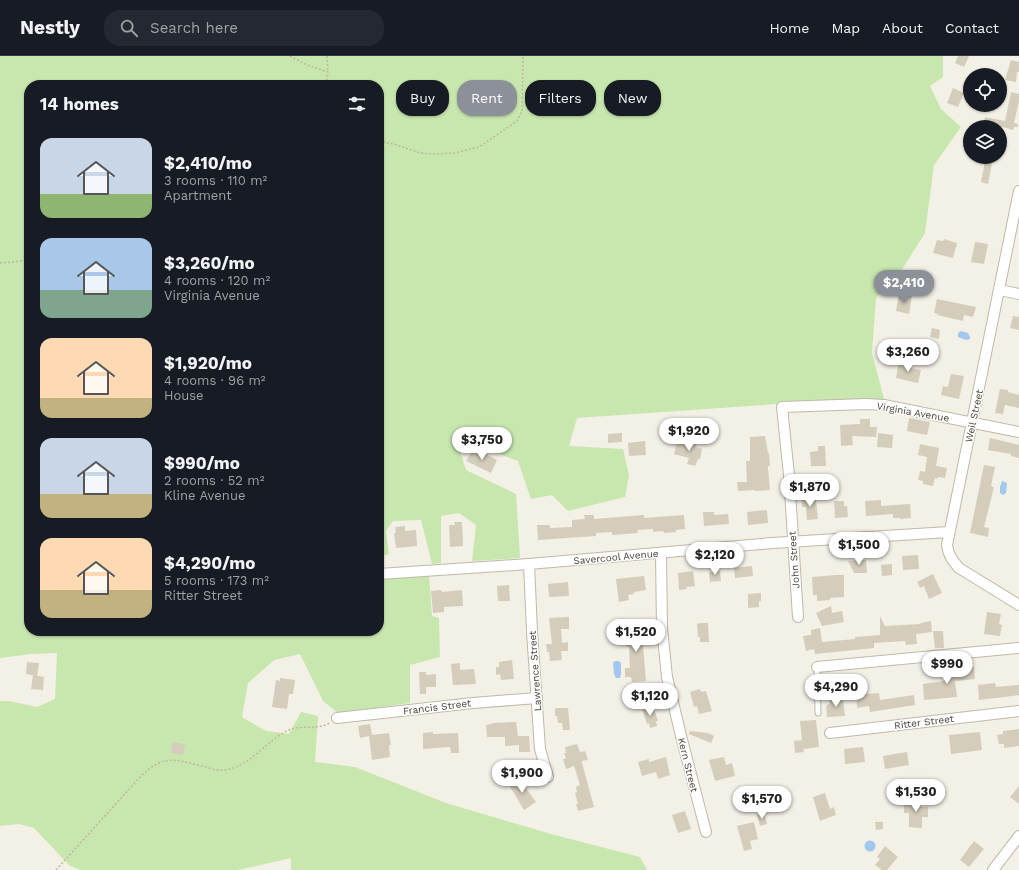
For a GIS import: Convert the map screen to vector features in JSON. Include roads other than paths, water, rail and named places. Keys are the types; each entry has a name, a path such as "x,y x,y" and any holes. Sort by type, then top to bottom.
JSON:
{"street":[{"name":"Weil Street","path":"1019,191 947,545 954,562 960,568 1019,605"},
{"path":"1000,290 1019,294"},
{"name":"Virginia Avenue","path":"782,407 866,404 884,405 1019,432"},
{"name":"John Street","path":"782,407 789,475 798,617"},
{"name":"Savercool Avenue","path":"384,574 661,554 793,542 949,532"},
{"name":"Kern Street","path":"661,554 662,628 668,677 682,740 706,832"},
{"name":"Lawrence Street","path":"529,564 540,749 548,777"},
{"path":"818,667 1019,648"},
{"name":"Francis Street","path":"337,718 473,703 536,698"},
{"name":"Ritter Street","path":"830,733 1019,711"},
{"path":"993,870 1019,836"}],"lane":[{"path":"818,667 818,713"}],"water":[{"path":"961,331 968,333 970,339 966,340 958,337 958,333"},
{"path":"1002,481 1007,483 1006,493 1003,495 1000,493"},
{"path":"615,661 619,661 621,663 620,678 616,678 614,674 613,663"},
{"path":"868,841 872,841 874,842 874,850 868,851 865,848 865,844"}]}
